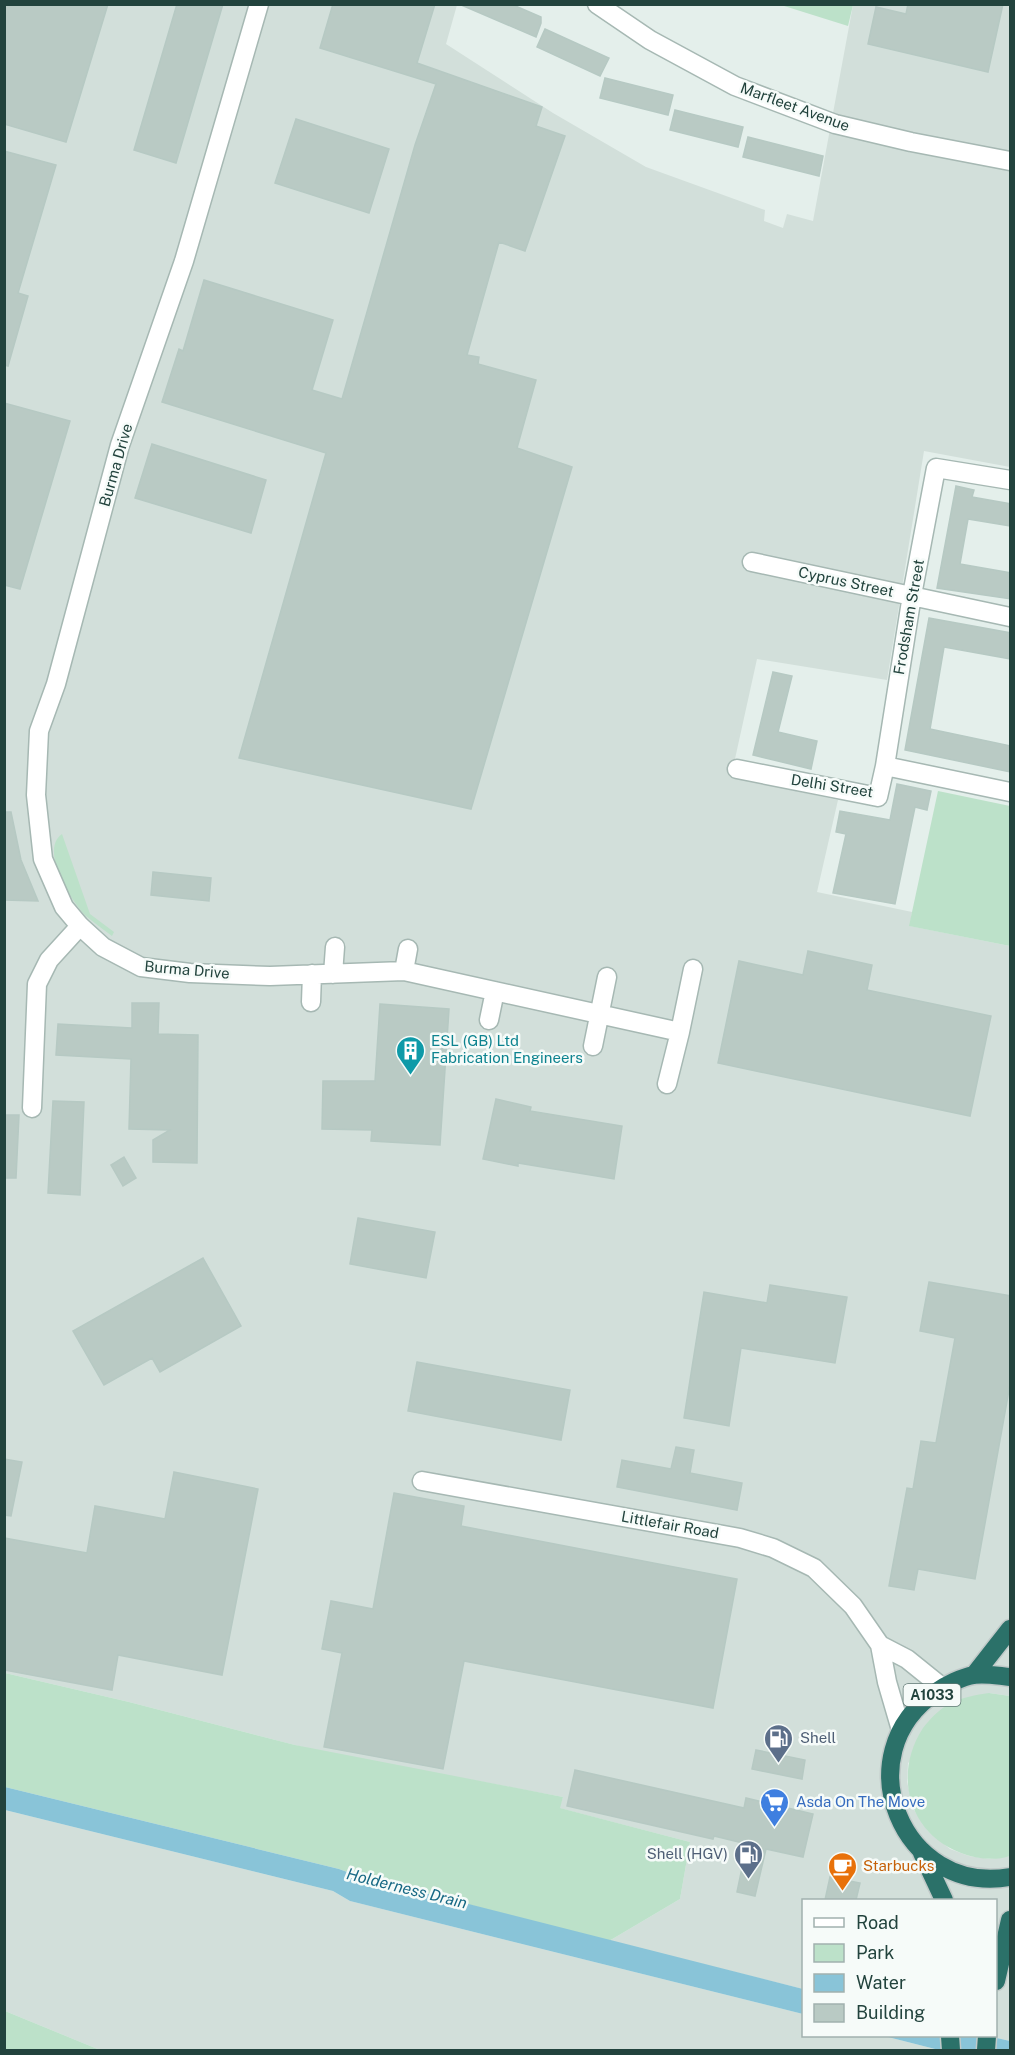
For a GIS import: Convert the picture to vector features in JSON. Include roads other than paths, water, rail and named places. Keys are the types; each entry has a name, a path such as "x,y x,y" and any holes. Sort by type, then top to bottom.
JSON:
{"highway":[{"name":"A1033","path":"974,1675 1011,1629"},
{"name":"A1033","path":"944,1899 921,1851 903,1828 890,1794 889,1777 892,1753 901,1730 912,1714 926,1699 943,1688 974,1675 1011,1677"},
{"name":"A1033","path":"921,1851 947,1869 977,1878 1011,1876"},
{"path":"997,1977 1011,1920"}],"street":[{"name":"Burma Drive","path":"259,4 184,261 120,445 56,684 39,731 36,795 43,859 64,907 81,926 103,947 141,967 190,973 270,976 404,971 680,1032"},
{"name":"Marfleet Avenue","path":"597,4 650,40 735,86 779,103 835,124 911,142 1011,161"},
{"name":"Frodsham Street","path":"885,766 912,595 936,468 1011,480"},
{"name":"Cyprus Street","path":"752,562 1011,617"},
{"name":"Delhi Street","path":"737,769 878,797 885,766 1011,792"},
{"path":"32,1108 37,984 50,960 81,926"},
{"path":"333,974 335,947"},
{"path":"404,971 408,949"},
{"path":"668,1084 693,969"},
{"path":"310,1002 312,974"},
{"path":"593,1046 607,977"},
{"path":"489,1020 495,992"},
{"name":"Littlefair Road","path":"422,1480 740,1538 773,1548 814,1568 853,1606 880,1645 887,1682 901,1730"},
{"name":"Littlefair Road","path":"880,1645 907,1659 943,1688"}],"water":[{"path":"5,1787 339,1869 358,1876 802,1989 802,2014 350,1901 333,1891 5,1810"},
{"path":"888,2037 992,2037 1010,2041 1010,2050 939,2050"}],"place":[{"name":"ESL (GB) Ltd Fabrication Engineers","path":"410,1076"},
{"name":"Shell","path":"779,1764"},
{"name":"Asda On The Move","path":"775,1828"},
{"name":"Shell (HGV)","path":"749,1880"},
{"name":"Starbucks","path":"842,1892"}],"water label":[{"name":"Holderness Drain","path":"407,1888"}]}
